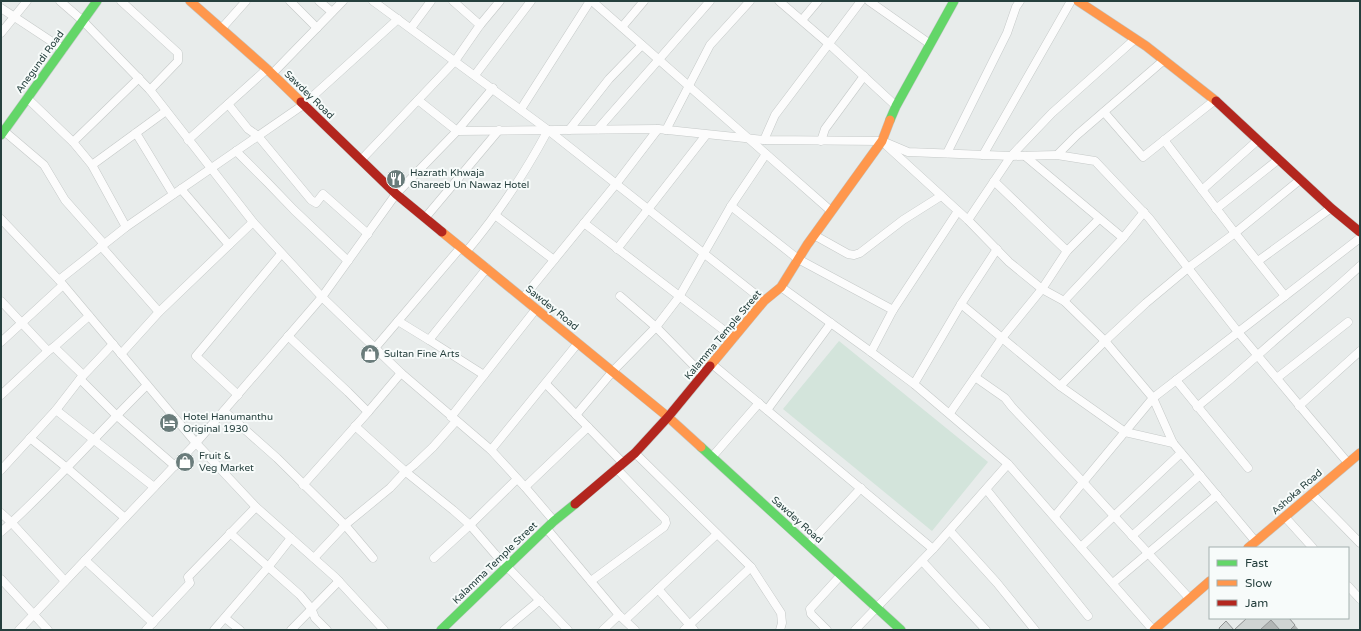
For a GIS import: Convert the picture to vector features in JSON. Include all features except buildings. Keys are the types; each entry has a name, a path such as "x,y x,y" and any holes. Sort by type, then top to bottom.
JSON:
{"street":[{"path":"1,33 27,1"},
{"path":"60,1 83,21 150,90 253,222 281,254 322,297 401,373 491,450 554,521"},
{"name":"Anegundi Road","path":"2,133 97,1"},
{"path":"120,1 178,53 178,61 150,90"},
{"name":"Sawdey Road","path":"190,1 270,72 396,194 668,417 901,630"},
{"path":"222,28 246,1"},
{"path":"290,1 317,28"},
{"path":"319,1 332,12"},
{"path":"188,140 228,104 270,72 317,28 343,1"},
{"path":"373,1 521,109 764,301"},
{"path":"410,28 431,1"},
{"path":"453,1 463,4 480,25"},
{"path":"361,160 455,61 480,25 500,1"},
{"path":"475,75 531,1"},
{"path":"521,109 591,1 831,211"},
{"path":"622,27 644,1"},
{"path":"598,129 710,1"},
{"path":"523,298 662,130 689,86 710,45 750,1"},
{"path":"780,1 896,106"},
{"path":"802,20 818,1"},
{"path":"764,140 775,116 861,1"},
{"path":"869,1 930,44"},
{"name":"Kalamma Temple Street","path":"440,630 451,626 508,566 554,521 635,453 668,417 764,301 780,287 814,235 882,141 896,106 954,1"},
{"path":"948,154 1007,33 1016,7 1020,1"},
{"path":"983,155 1071,1"},
{"path":"1078,1 1135,39 1215,100 1331,208 1360,232"},
{"path":"1,8 63,49"},
{"path":"1,342 22,323 61,282 126,226 303,105 398,19"},
{"path":"968,220 1011,156 1052,113 1135,39"},
{"path":"569,130 609,79 642,45"},
{"path":"1057,155 1077,135 1164,60"},
{"path":"821,141 825,128 864,76"},
{"path":"73,142 139,78"},
{"path":"19,630 175,466 238,395 322,297 396,194 457,131 493,88"},
{"path":"27,98 73,142 92,165 126,226"},
{"path":"418,100 457,131 598,129 662,130 764,140 882,141 908,152 1011,156 1057,155 1095,161 1144,212 1238,332 1348,463"},
{"path":"1104,112 1143,157 1215,100"},
{"path":"228,104 248,129 258,136 311,200 316,203 323,194 368,234"},
{"path":"92,165 166,111"},
{"path":"425,218 499,130"},
{"path":"375,348 495,215 533,158 548,130"},
{"path":"2,133 44,165 65,200 159,312"},
{"path":"136,133 173,194"},
{"path":"617,249 706,134"},
{"path":"1164,140 1216,209 1285,296"},
{"path":"1202,190 1258,140"},
{"path":"882,141 968,220 1009,262 1042,289 1064,301 1105,341 1153,398 1173,443 1256,542"},
{"path":"236,151 294,210 348,261"},
{"path":"576,415 613,371 656,327 679,297 731,206 766,154"},
{"path":"1025,156 1123,238"},
{"path":"1216,209 1279,159"},
{"path":"1060,386 1146,303 1301,179"},
{"path":"994,181 1067,251"},
{"path":"181,189 229,245"},
{"path":"814,235 848,254 854,255 860,253 903,220 941,196"},
{"path":"731,206 798,258 893,310"},
{"path":"1258,261 1331,208"},
{"path":"871,352 893,310 958,211"},
{"path":"1064,301 1123,238 1144,212"},
{"path":"495,215 554,260"},
{"path":"950,413 1002,338 1042,289 1067,251 1099,218"},
{"path":"1,219 61,282 196,443 256,506 339,581 384,630"},
{"path":"121,354 159,312 253,222"},
{"path":"584,223 734,338"},
{"path":"1055,516 1153,398 1360,238"},
{"path":"914,384 961,304 997,249"},
{"path":"238,395 196,356 281,254"},
{"path":"1197,407 1234,378 1258,355 1360,266"},
{"path":"429,340 487,268"},
{"path":"780,287 914,384 950,413 1008,464 1153,630 1209,582"},
{"path":"620,296 656,327 703,375"},
{"path":"1,301 22,323 81,377 116,415 175,466"},
{"path":"961,304 1060,386 1125,432 1173,443"},
{"path":"314,558 345,525 390,488 433,446 484,375 536,309"},
{"path":"1,395 89,316"},
{"path":"398,321 484,375"},
{"path":"1277,378 1348,322"},
{"path":"767,410 831,323"},
{"path":"288,336 368,412"},
{"path":"491,450 578,343"},
{"path":"1,470 56,410 81,377 113,344"},
{"path":"1300,406 1360,351"},
{"path":"712,364 933,549"},
{"path":"304,484 401,373"},
{"path":"974,377 1005,398 1190,599"},
{"path":"1176,380 1248,468"},
{"path":"1,532 67,468 147,384"},
{"path":"546,384 588,427 665,519 666,523 664,527 590,581"},
{"path":"712,457 759,403"},
{"path":"56,410 154,487"},
{"path":"224,411 304,484 345,525 373,558"},
{"path":"355,426 406,472 470,525 495,554 568,630"},
{"path":"525,487 588,427"},
{"path":"30,438 125,518"},
{"name":"Ashoka Road","path":"1249,547 1360,452"},
{"path":"635,453 751,568 781,613 782,623 780,630"},
{"path":"1081,547 1181,453"},
{"path":"855,630 922,561 1008,464"},
{"path":"1132,536 1200,475"},
{"path":"434,558 517,479"},
{"path":"808,545 861,488"},
{"path":"986,489 1088,616"},
{"path":"1312,494 1360,543"},
{"path":"1112,584 1217,495"},
{"path":"146,630 190,583 188,577 256,506"},
{"path":"1,513 65,581"},
{"path":"1285,517 1312,547"},
{"path":"547,529 622,618 635,630"},
{"path":"950,530 998,583 1035,630"},
{"path":"230,533 300,595 311,608 315,618 327,630"},
{"path":"603,630 622,618 658,589 717,534"},
{"path":"214,630 291,538"},
{"path":"86,560 153,623"},
{"path":"922,561 986,630"},
{"path":"658,589 689,628 751,568"},
{"path":"827,630 811,614 810,609 841,575"},
{"path":"1,579 33,616 48,630"},
{"path":"291,630 339,581"},
{"path":"1349,587 1360,599"},
{"path":"504,630 540,600"},
{"path":"225,618 240,630"}],"shaded area":[{"path":"839,341 988,462 932,531 783,409"}],"traffic: fast":[{"path":"1,135 97,1"},
{"path":"890,120 896,106 954,1"},
{"path":"701,447 901,630"},
{"path":"441,630 554,521 575,504"}],"traffic: slow":[{"path":"190,1 267,69 301,102"},
{"path":"1078,1 1146,46 1216,101"},
{"path":"710,366 764,301 781,287 807,245 882,141 890,120"},
{"path":"442,232 668,417 701,447"},
{"path":"1249,547 1360,453"},
{"path":"1154,630 1209,582"}],"traffic: jam":[{"path":"1216,101 1331,208 1360,232"},
{"path":"301,102 396,194 442,232"},
{"path":"575,504 635,453 668,417 710,366"}],"place":[{"name":"Hazrath Khwaja Ghareeb Un Nawaz Hotel","path":"396,179"},
{"name":"Sultan Fine Arts","path":"370,354"},
{"name":"Hotel Hanumanthu Original 1930","path":"169,423"},
{"name":"Fruit & Veg Market","path":"185,462"}]}
